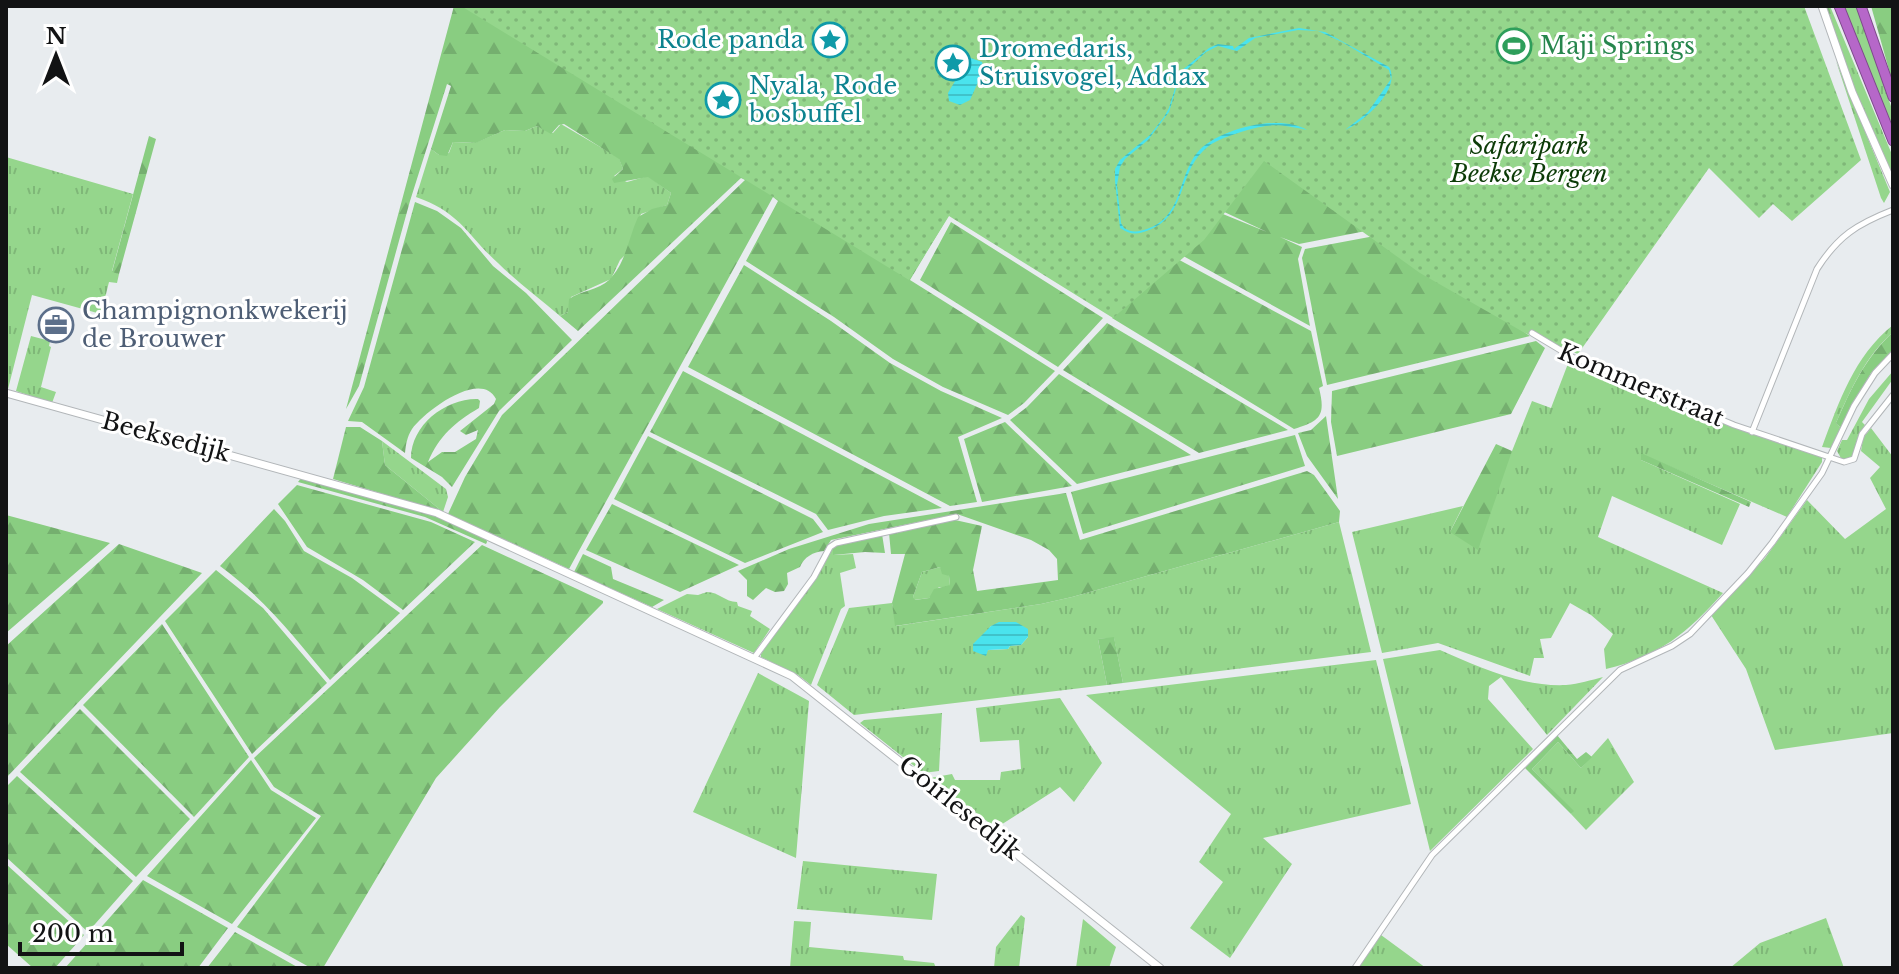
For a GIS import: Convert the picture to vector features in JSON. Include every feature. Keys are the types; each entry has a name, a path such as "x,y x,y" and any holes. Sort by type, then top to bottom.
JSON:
{"highway":[{"path":"1839,6 1893,141"},
{"path":"1861,6 1893,97"}],"street":[{"path":"1822,6 1852,92 1893,185"},
{"name":"Kommerstraat","path":"1752,432 1817,269 1841,237 1893,210"},
{"name":"Kommerstraat","path":"1532,333 1582,362 1752,432 1831,457"},
{"path":"1355,968 1432,855 1620,670 1672,646 1709,616 1772,543 1831,457 1854,406 1875,373 1893,354"},
{"name":"Beeksedijk","path":"6,393 325,481"},
{"path":"1831,457 1844,462 1854,459 1862,434 1893,395"},
{"name":"Goirlesedijk","path":"325,481 437,513 792,676 1160,968"},
{"path":"754,658 814,577 830,547 836,543 956,517"}],"green space":[{"path":"454,6 480,6 961,195 910,280 1055,371 1008,415 943,387 893,359 746,261 778,201 773,197 569,569 448,514 465,477 502,415 745,180 741,178 578,331 560,316 568,312 569,299 609,280 623,258 638,217 667,205 671,193 648,177 614,183 612,179 623,169 619,159 564,124 551,134 537,126 525,131 505,130 476,143 453,142 447,156 439,155 431,149 451,86 447,84 410,201 359,386 346,409"},
{"name":"Safaripark Beekse Bergen","path":"461,6 1804,6 1861,160 1792,221 1773,204 1759,218 1709,168 1578,354 1525,333 1420,273 1264,161 1204,240 1113,318 949,216 909,280"},
{"path":"1825,6 1830,6 1893,157 1893,179 1852,85"},
{"path":"1842,6 1856,6 1893,112 1893,127"},
{"path":"1871,6 1893,6 1893,84"},
{"path":"1836,61 1890,192 1884,203 1881,198"},
{"path":"561,124 619,158 623,169 614,176 627,182 648,176 671,193 667,205 641,214 628,252 620,260 611,279 571,297 568,312 560,316 505,270 453,217 416,197 431,149 439,155 449,153 453,142 475,143 505,130 525,131 537,126 553,133"},
{"path":"149,136 156,139 119,274 112,272"},
{"path":"6,157 133,194 112,271 119,274 117,283 109,282 101,314 32,295 8,389"},
{"path":"1262,159 1371,230 1299,244 1280,237 1302,247 1298,259 1310,326 1176,252 1213,210 1267,232 1220,210"},
{"path":"415,202 437,211 461,228 493,266 526,293 572,340 499,411 452,487 411,458 417,435 432,416 443,409 454,403 478,399 479,408 449,430 428,462 442,452 455,452 476,439 478,430 466,435 460,431 494,404 496,399 489,391 478,388 466,391 428,412 412,429 405,453 362,422 348,421 364,387"},
{"path":"951,222 1103,318 1058,367 920,280"},
{"path":"1380,235 1530,336 1327,385 1302,258 1305,249"},
{"path":"1172,256 1311,331 1323,386 1319,388 1321,411 1315,420 1294,429 1112,318"},
{"path":"744,265 890,363 941,391 1002,418 958,437 977,502 950,506 688,367"},
{"path":"1107,323 1288,430 1199,453 1063,370"},
{"path":"1893,325 1893,332 1874,352 1853,386 1836,423 1841,428 1831,448 1822,447 1858,365 1879,337"},
{"path":"1893,332 1893,350 1871,373 1841,428 1836,423 1853,386 1874,352"},
{"path":"31,336 50,341 41,387 56,392 52,403 16,391"},
{"path":"1536,341 1545,348 1511,414 1337,456 1331,422 1332,391"},
{"path":"1569,361 1719,422 1822,457 1822,462 1787,517 1641,454 1641,460 1740,504 1722,545 1612,496 1598,537 1723,593 1684,631 1642,657 1606,669 1604,649 1613,634 1591,615 1570,603 1551,638 1540,639 1544,658 1534,658 1530,676 1438,643 1382,653 1352,532 1463,506 1450,532 1512,451 1532,401 1551,408"},
{"path":"683,371 942,508 884,516 828,530 816,514 650,432"},
{"path":"1893,371 1893,379 1862,422 1865,425 1851,458 1842,460 1837,451 1842,440 1847,440 1869,399"},
{"path":"1059,374 1191,455 1077,484 1010,420"},
{"path":"1326,416 1338,499 1307,456 1298,433 1311,430"},
{"path":"1005,422 1072,486 982,502 964,439"},
{"path":"346,427 360,427 382,441 385,465 443,512 333,479"},
{"path":"1871,428 1893,457 1893,733 1775,750 1746,669 1711,615 1765,558 1807,500 1845,539 1886,509 1870,478 1880,467 1861,451 1863,438"},
{"path":"1295,435 1305,466 1083,534 1071,492"},
{"path":"648,436 813,519 823,532 745,563 614,499"},
{"path":"382,441 446,489 448,497 443,512 385,465"},
{"path":"1496,444 1512,451 1478,550 1450,532"},
{"path":"1641,453 1751,502 1749,507 1641,460"},
{"path":"1307,471 1314,475 1340,511 1339,522 1072,597 895,626 892,603 905,554 891,554 889,533 955,520 982,526 973,570 977,591 1058,580 1057,559 1049,550 1031,540 957,514 831,540 824,551 809,556 800,567 787,573 788,584 784,591 775,592 766,588 753,600 747,596 747,580 738,571 789,549 869,524 1066,493 1080,540","holes":["940,567 942,574 949,576 950,585 934,589 929,598 915,600 913,597 922,572"]},
{"path":"302,477 430,513 486,537 487,542 425,517 298,482"},
{"path":"297,485 431,522 475,542 403,610 363,580 307,547 278,504"},
{"path":"612,504 739,565 680,592 586,550"},
{"path":"274,509 304,551 352,578 400,613 330,680 265,605 220,566"},
{"path":"6,515 110,543 6,633"},
{"path":"1339,522 1371,652 1123,683 1114,638 1098,639 1107,685 854,715 817,685 849,608 892,603 896,626 1072,597","holes":["991,626 1028,637 1021,645 1008,649 973,651"]},
{"path":"882,534 885,553 833,555 836,545"},
{"path":"119,544 202,573 6,778 6,646"},
{"path":"482,545 603,603 500,707 436,778 323,968 311,968 237,927 321,816 274,787 254,758"},
{"path":"833,547 833,555 853,554 856,568 840,573 845,606 841,609 811,685 761,657 761,654"},
{"path":"583,554 611,567 613,579 664,600 652,607 574,572"},
{"path":"940,567 949,576 948,588 939,587 929,598 914,600 922,572"},
{"path":"216,570 263,608 327,683 252,754 165,621"},
{"path":"707,592 737,602 738,606 752,611 750,616 770,629 754,653 657,609 687,594"},
{"path":"162,624 249,757 194,817 83,705"},
{"path":"1114,637 1123,683 1107,685 1098,639"},
{"path":"1440,650 1501,675 1533,683 1566,685 1603,677 1547,735 1501,677 1489,686 1488,699 1533,749 1430,851 1383,659"},
{"path":"1376,660 1411,804 1263,838 1292,864 1230,958 1190,928 1223,882 1199,862 1231,814 1086,695"},
{"path":"758,673 809,701 796,858 693,812"},
{"path":"1060,698 1102,763 1074,802 1060,787 996,828 930,778 952,774 955,780 1000,780 1001,772 1021,769 1019,740 980,742 976,708"},
{"path":"80,709 190,819 136,877 20,772"},
{"path":"942,713 939,771 923,773 860,723 864,720"},
{"path":"1557,735 1577,759 1586,752 1592,757 1581,768 1558,742 1532,769 1574,811 1571,814 1525,768"},
{"path":"1608,738 1634,782 1586,830 1571,814 1573,811 1532,769 1558,742 1581,768"},
{"path":"251,760 271,790 316,818 232,924 147,876"},
{"path":"17,776 133,881 88,932 6,857 6,787"},
{"path":"803,861 937,874 932,920 797,909"},
{"path":"6,864 84,935 55,968 33,968 6,944"},
{"path":"143,880 228,928 198,968 65,968"},
{"path":"1021,915 1025,918 1019,968 994,968 996,947"},
{"path":"1826,918 1844,968 1730,968 1760,943"},
{"path":"1083,919 1116,947 1109,968 1076,968"},
{"path":"794,921 811,922 809,947 903,956 904,960 934,963 936,968 790,968"},
{"path":"235,932 299,968 207,968"},
{"path":"1381,935 1426,968 1358,968"}],"water":[{"path":"1299,28 1325,32 1389,67 1392,76 1390,85 1379,104 1345,130 1368,112 1391,79 1389,70 1318,31 1298,30 1255,38 1237,51 1218,46 1206,52 1180,76 1169,112 1148,140 1120,167 1117,185 1124,228 1144,230 1167,216 1197,153 1219,137 1266,123 1296,125 1307,130 1267,126 1216,141 1195,161 1176,205 1161,224 1137,233 1120,228 1115,169 1120,160 1150,135 1164,117 1180,72 1209,48 1218,44 1233,46 1234,49 1249,38"},
{"path":"968,57 982,62 984,69 970,100 960,105 949,101 948,93 962,61"},
{"path":"999,622 1016,622 1028,629 1028,637 1021,645 988,650 986,656 973,651 973,644"}],"place":[{"name":"Rode panda","path":"830,40"},
{"name":"Maji Springs","path":"1514,46"},
{"name":"Dromedaris, Struisvogel, Addax","path":"953,63"},
{"name":"Nyala, Rode bosbuffel","path":"723,100"},
{"name":"Champignonkwekerij de Brouwer","path":"56,325"}]}
